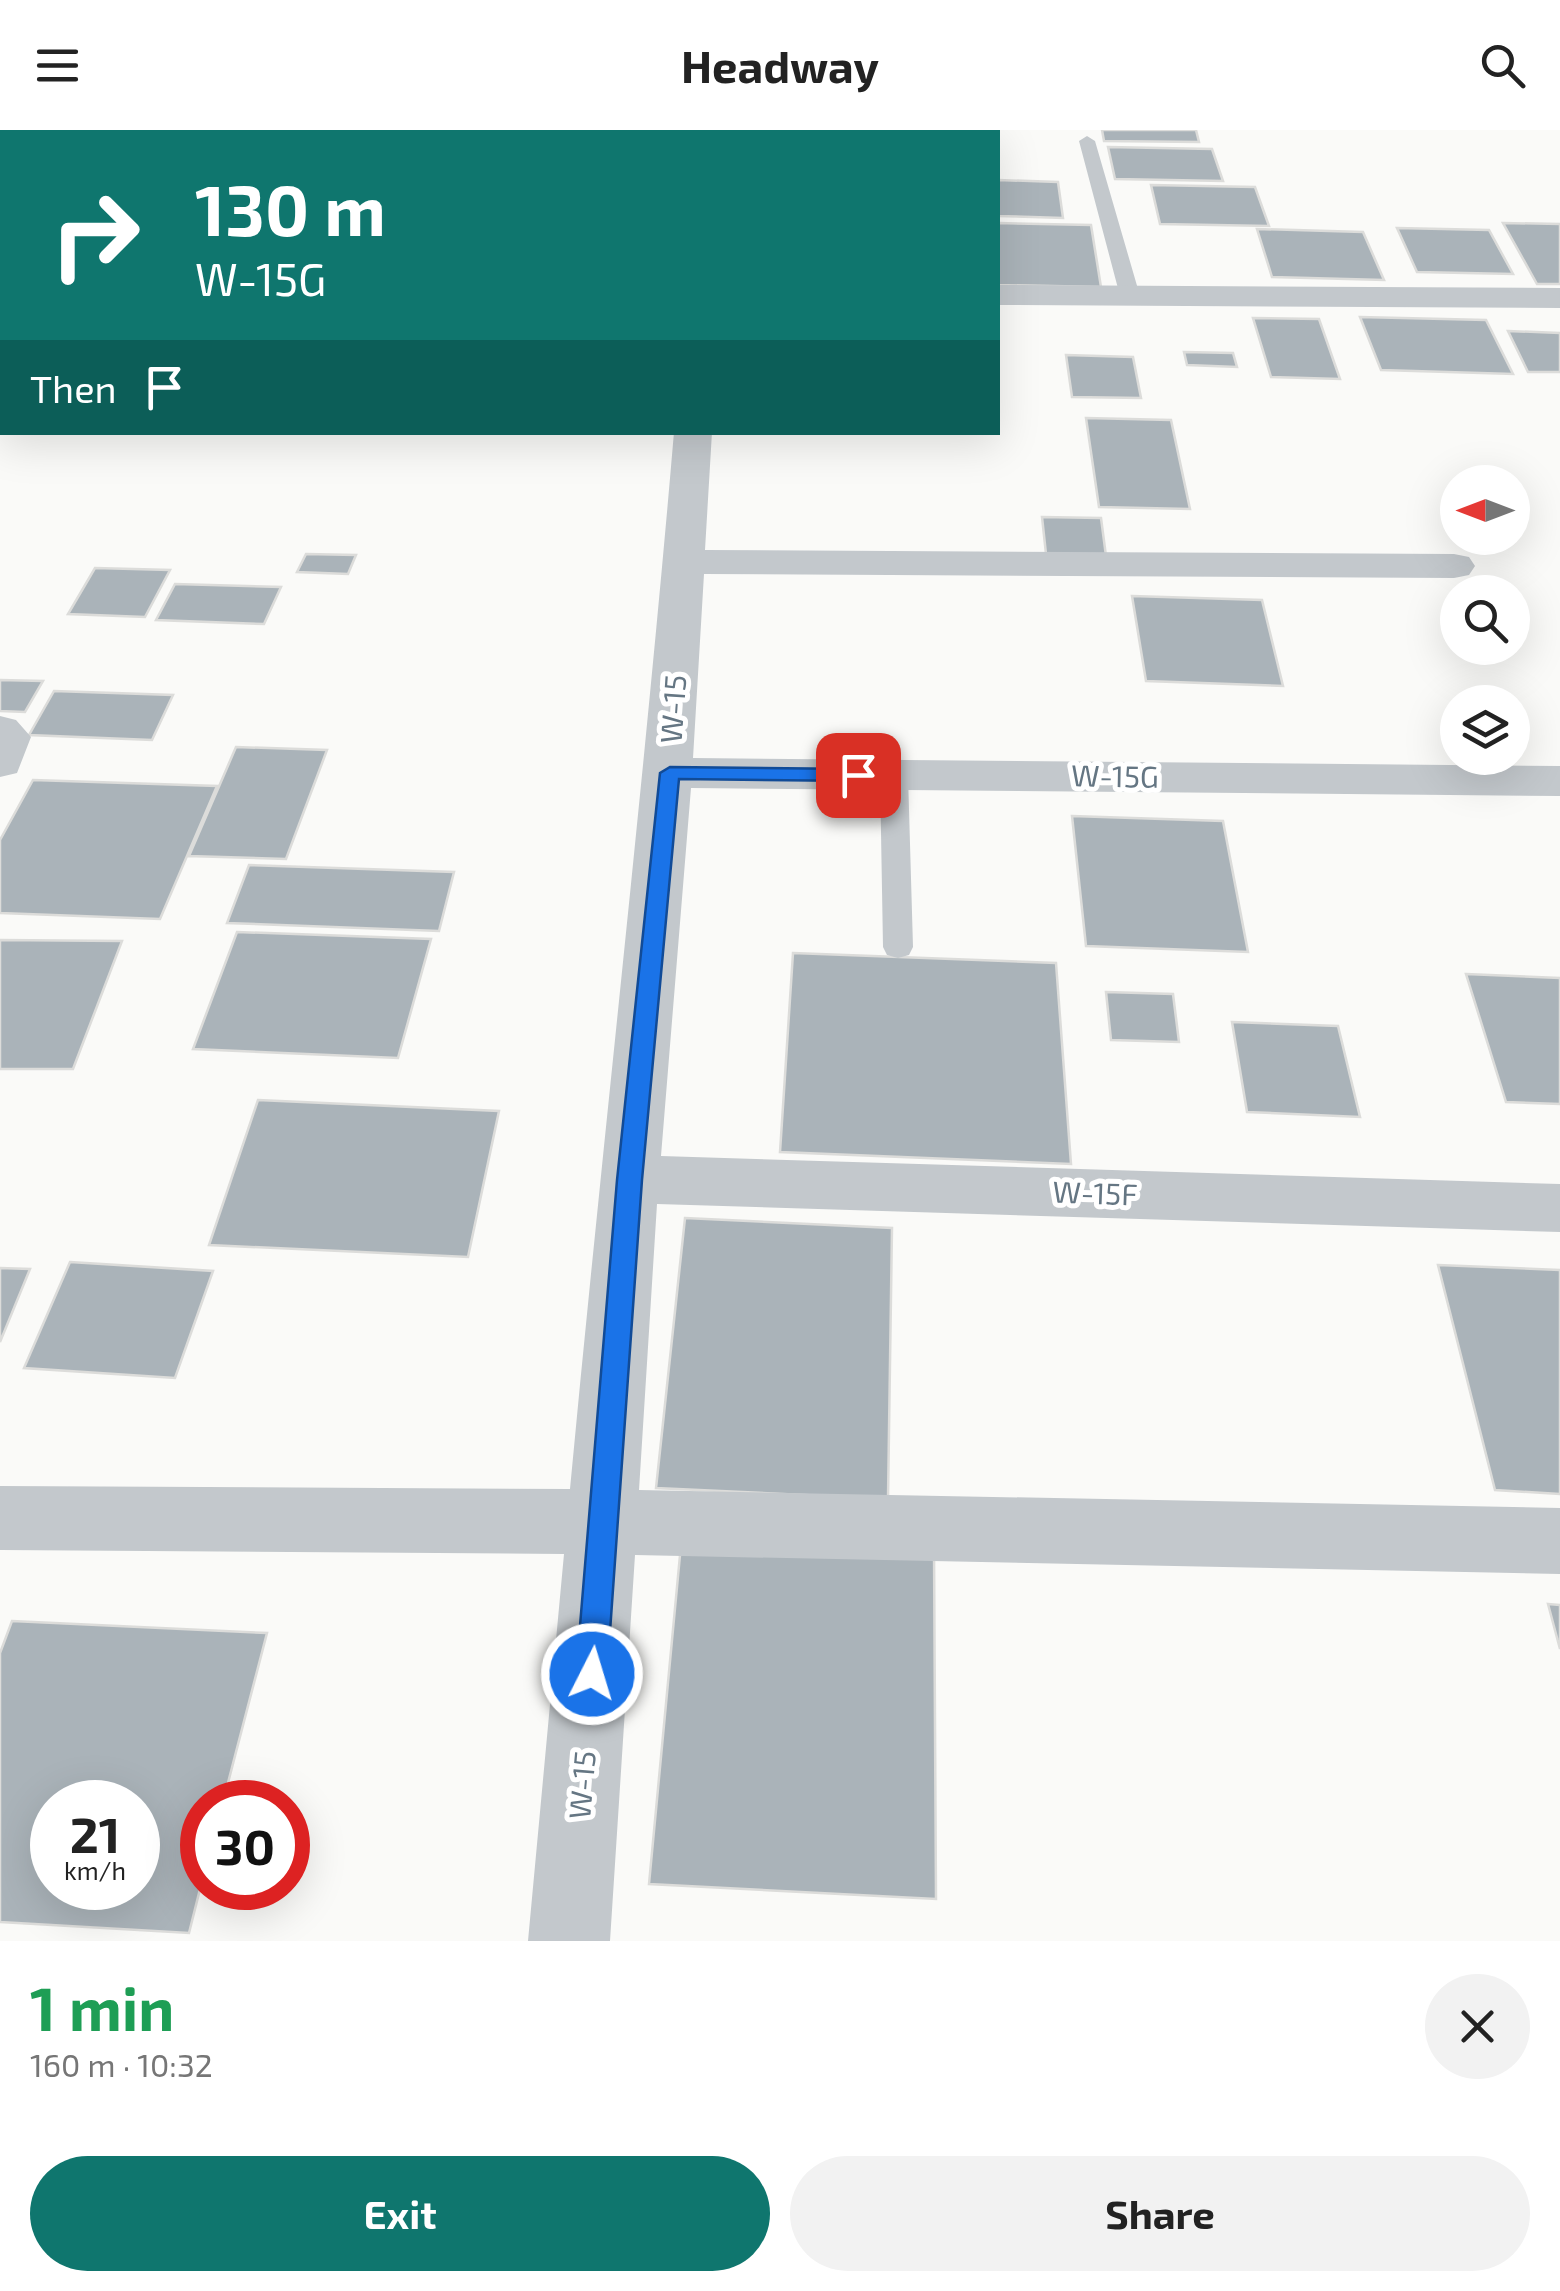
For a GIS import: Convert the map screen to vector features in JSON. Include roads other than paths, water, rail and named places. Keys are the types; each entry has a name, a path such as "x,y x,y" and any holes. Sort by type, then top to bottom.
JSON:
{"street":[{"path":"1000,296 1560,298"},
{"name":"W-15","path":"569,1941 629,1180 670,773 692,435"},
{"path":"685,562 1454,566"},
{"path":"0,730 8,737 0,762"},
{"name":"W-15G","path":"670,773 1560,781"},
{"name":"W-15F","path":"629,1180 1560,1208"},
{"path":"0,1518 605,1522 1560,1541"}],"lane":[{"path":"1087,142 1130,296"},
{"path":"894,775 898,947"}]}
